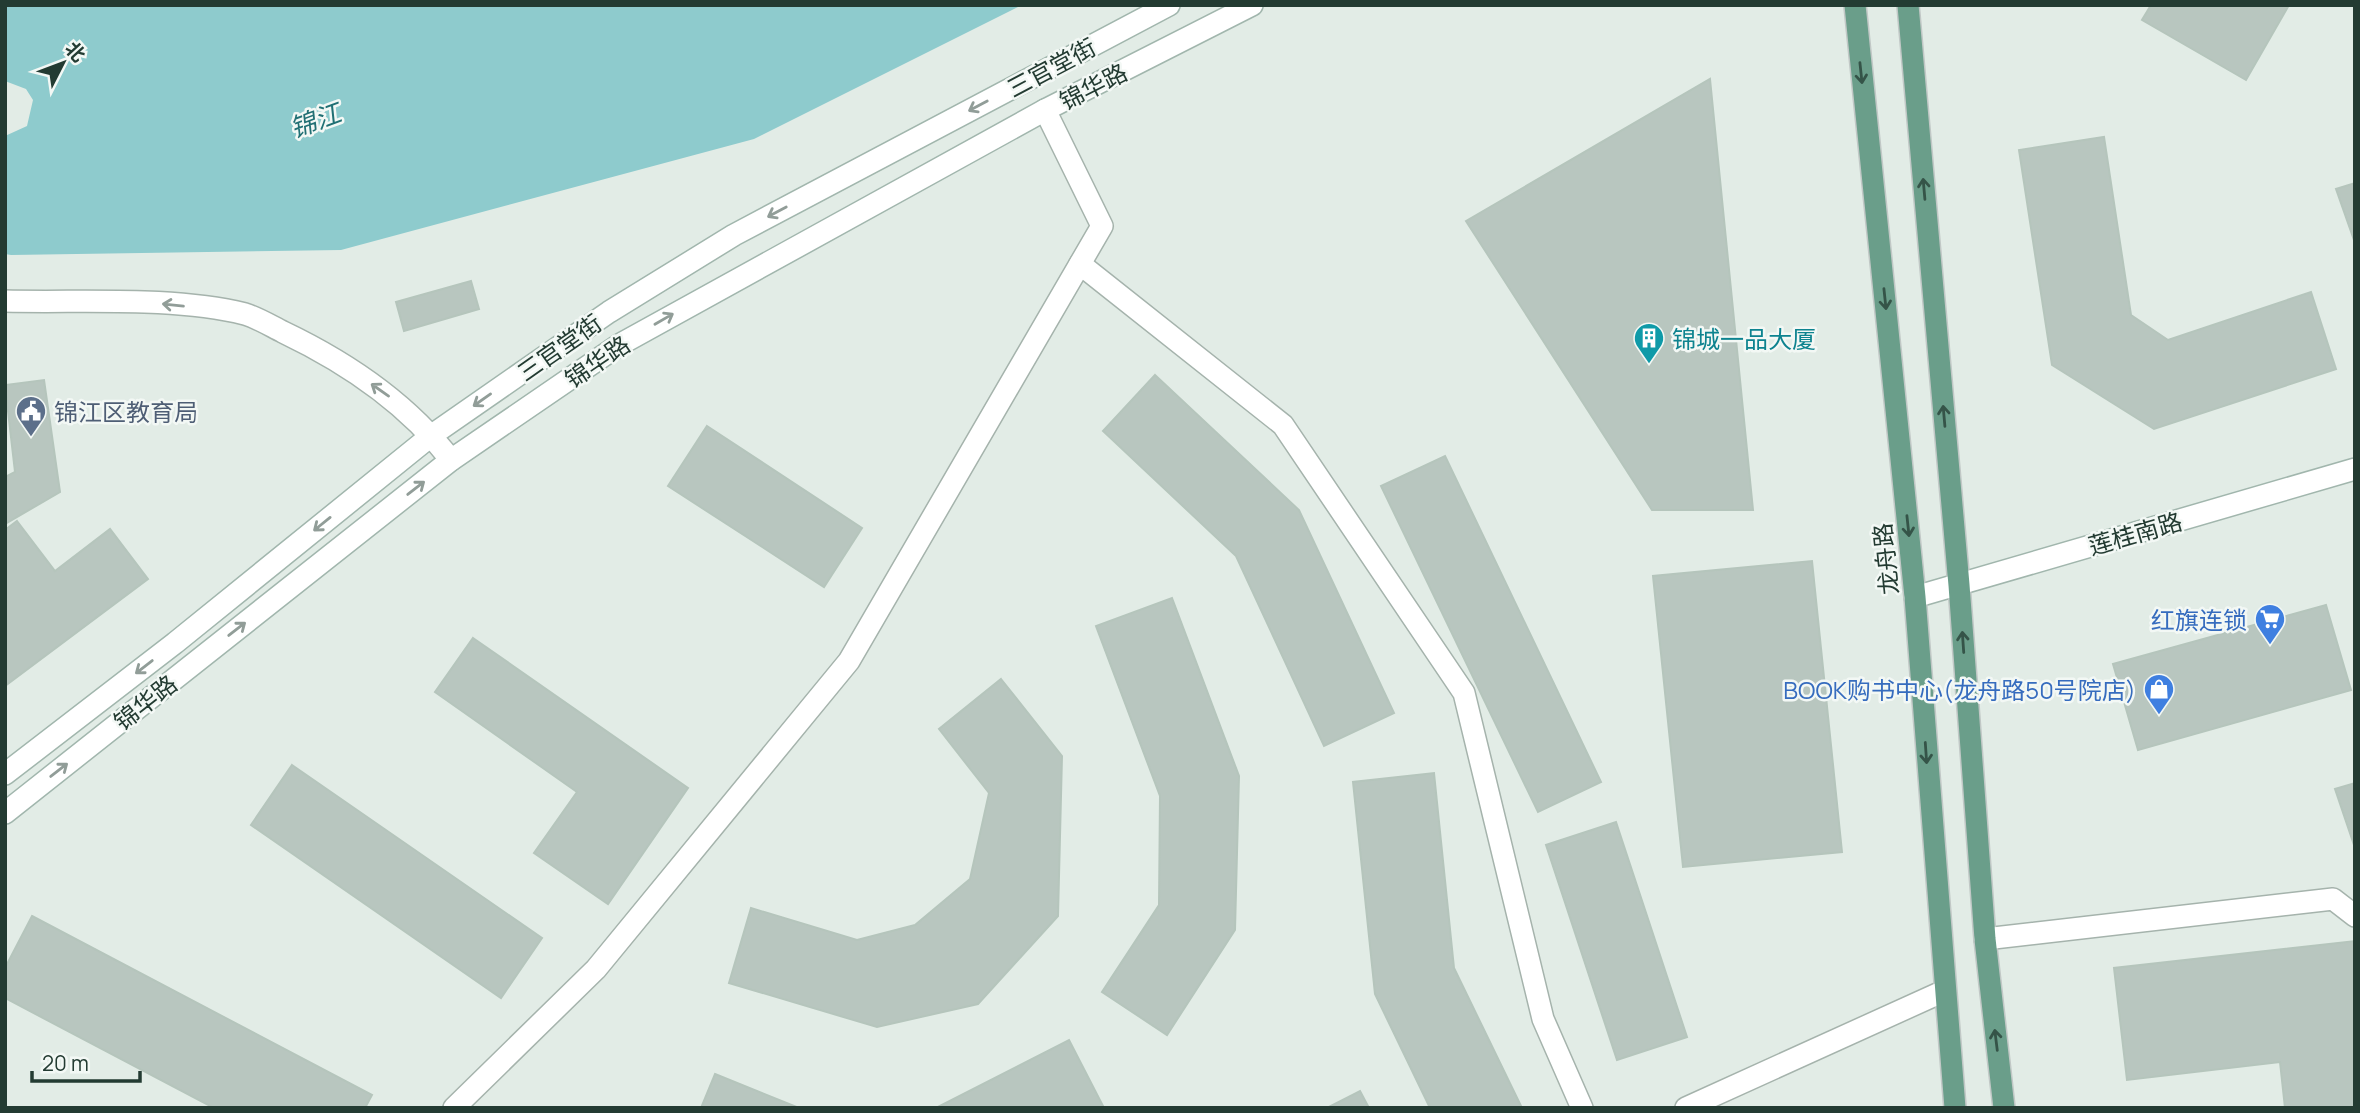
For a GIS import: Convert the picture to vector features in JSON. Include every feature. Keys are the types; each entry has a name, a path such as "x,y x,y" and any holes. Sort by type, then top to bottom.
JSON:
{"main road":[{"name":"龙舟路","path":"1854,5 1915,597 1955,1108"},
{"path":"1908,5 1959,585 1985,939 2004,1108"}],"street":[{"name":"三官堂街","path":"5,774 175,643 432,435 609,312 734,235 1169,5"},
{"name":"锦华路","path":"5,813 451,460 619,345 1045,110 1252,5"},
{"path":"454,1108 596,969 849,661 1102,226 1045,110"},
{"path":"1080,264 1283,425 1464,693 1543,1019 1582,1108"},
{"path":"5,302 167,304 246,314 313,346 386,393 432,435 451,460"},
{"name":"莲桂南路","path":"1915,597 2355,469"},
{"path":"1985,939 2333,899 2355,916"},
{"path":"1686,1108 1944,990"}],"water":[{"name":"锦江","path":"5,5 1022,5 754,139 341,250 11,255 5,254 5,136 27,126 33,100 26,89 5,81"}],"building":[{"path":"2151,5 2289,5 2246,80 2142,20"},
{"name":"锦城一品大厦","path":"1710,79 1753,510 1652,510 1466,221"},
{"path":"2104,137 2131,315 2168,340 2311,292 2336,369 2154,429 2052,365 2019,150"},
{"path":"2355,183 2355,243 2336,189"},
{"path":"471,281 479,309 404,331 396,302"},
{"path":"1155,375 1299,510 1394,713 1324,746 1236,556 1103,431"},
{"name":"锦江区教育局","path":"44,380 60,492 5,524 5,477 15,472 5,385"},
{"path":"707,426 862,528 824,587 668,486"},
{"path":"1445,456 1601,782 1538,812 1381,486"},
{"path":"17,521 55,571 110,529 148,579 5,686 5,530"},
{"path":"1812,561 1842,852 1683,867 1653,576"},
{"path":"1172,598 1239,776 1235,930 1167,1035 1102,992 1159,905 1160,796 1096,626"},
{"path":"2326,605 2351,690 2138,750 2113,664"},
{"path":"473,638 688,788 608,904 534,853 577,792 435,692"},
{"path":"1001,679 1062,756 1058,916 978,1004 877,1027 729,983 751,908 857,940 915,925 970,879 989,793 939,729"},
{"path":"292,765 542,938 501,998 251,825"},
{"path":"1434,773 1454,968 1522,1108 1430,1108 1375,994 1353,782"},
{"path":"2355,783 2355,848 2335,789"},
{"path":"1616,822 1687,1037 1617,1060 1546,845"},
{"path":"32,916 372,1095 365,1108 214,1108 5,998 5,968"},
{"path":"2355,941 2355,1108 2285,1108 2280,1062 2127,1080 2114,968"},
{"path":"1069,1040 1104,1108 936,1108"},
{"path":"715,1074 799,1108 701,1108"},
{"path":"1360,1091 1369,1108 1327,1108"}],"place":[{"name":"锦城一品大厦","path":"1649,365"},
{"name":"锦江区教育局","path":"31,438"},
{"name":"红旗连锁","path":"2270,646"},
{"name":"BOOK购书中心(龙舟路50号院店)","path":"2159,716"}]}
